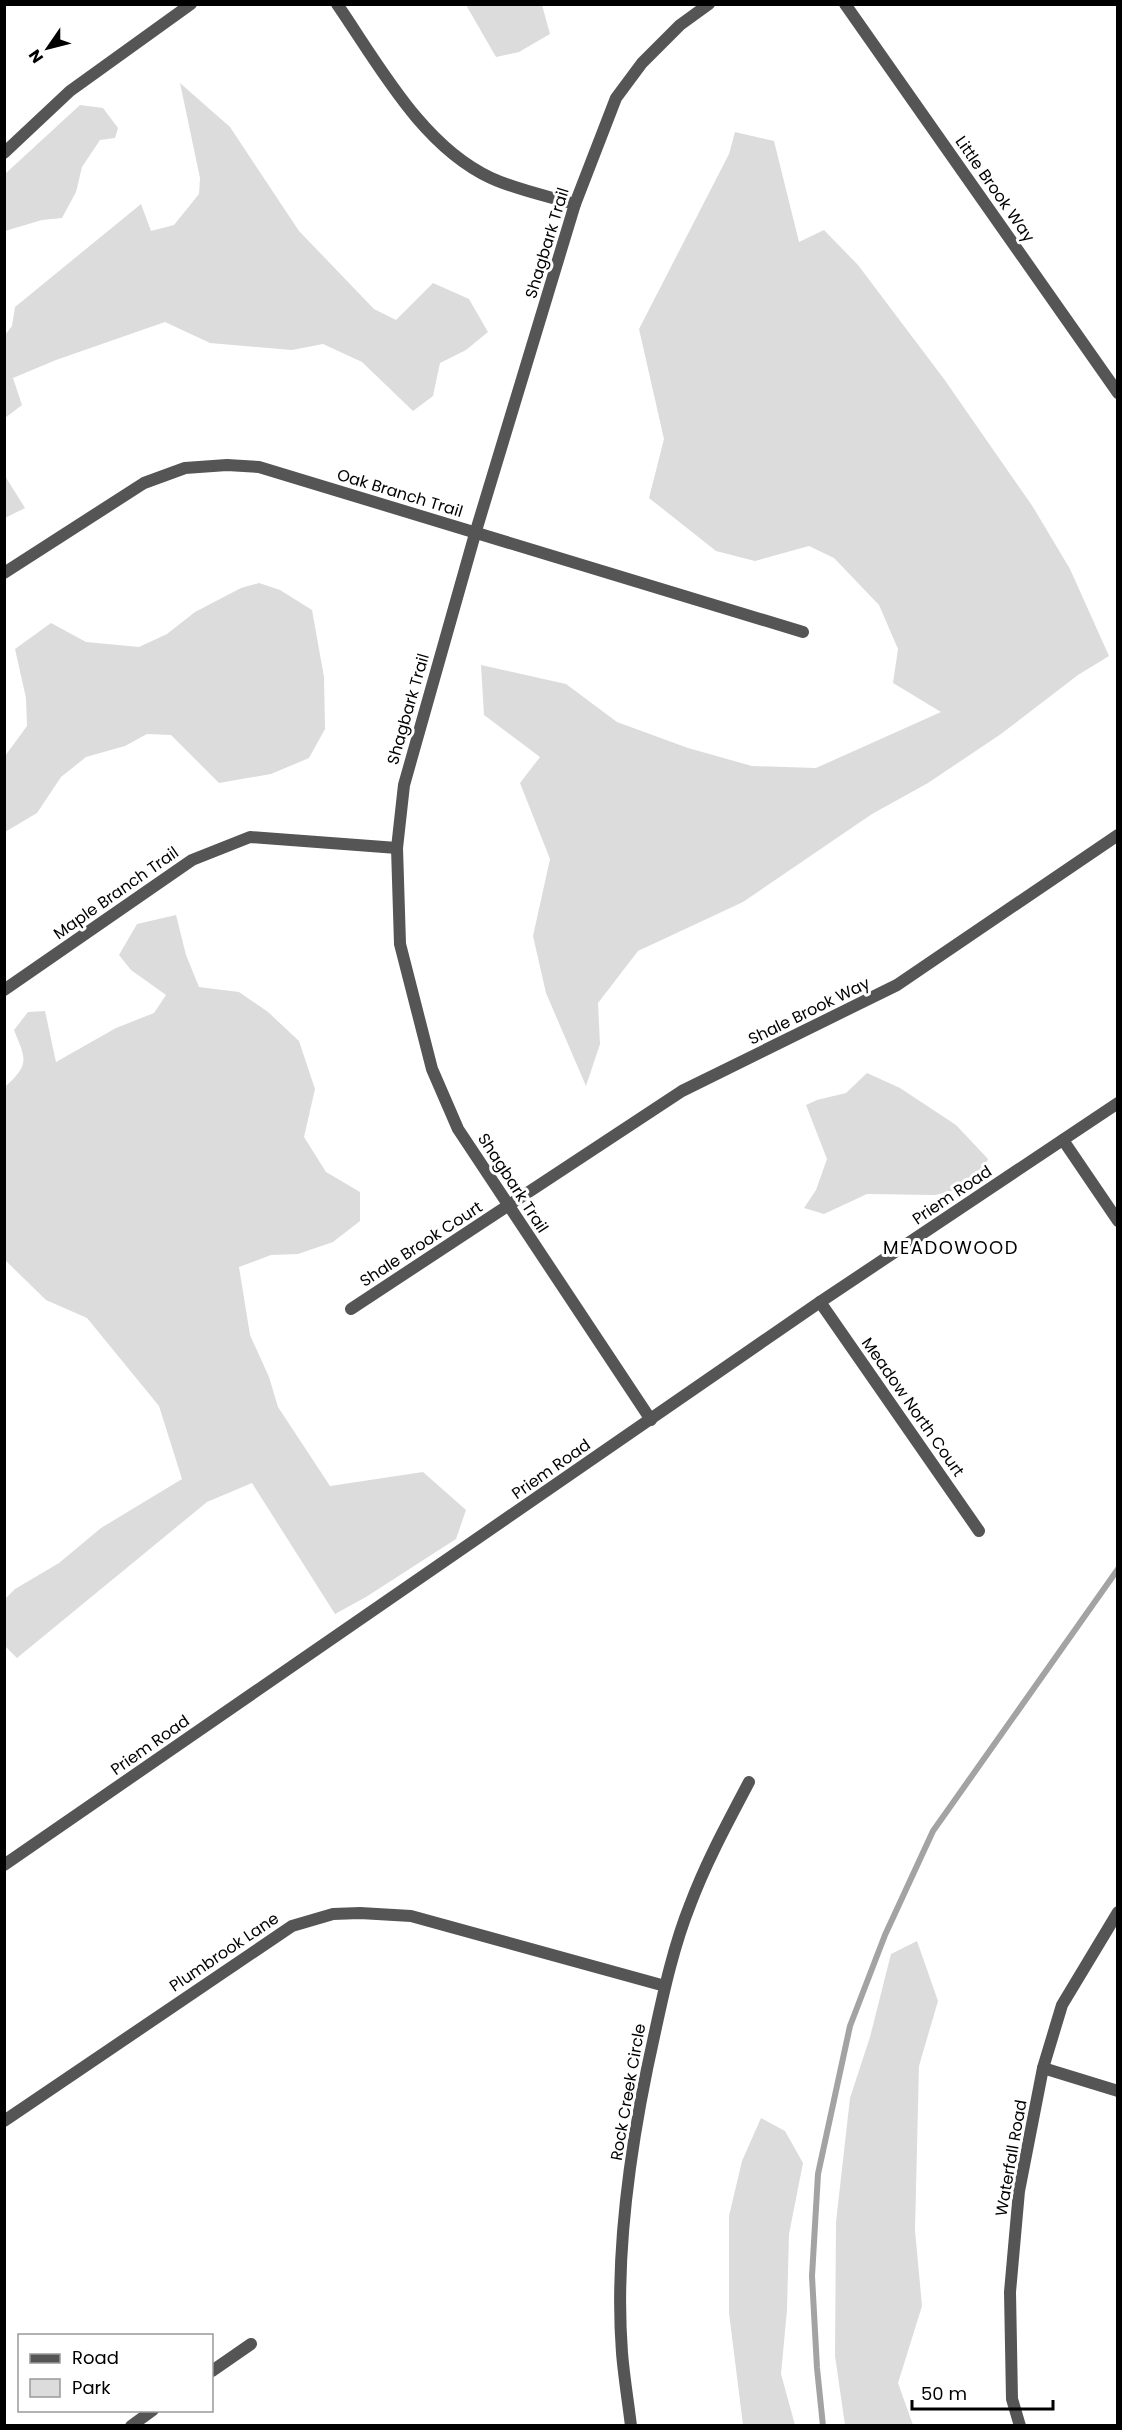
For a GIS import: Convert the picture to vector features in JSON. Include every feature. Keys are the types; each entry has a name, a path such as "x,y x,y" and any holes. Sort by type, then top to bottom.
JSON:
{"street":[{"path":"4,153 70,91 191,4"},
{"path":"337,4 416,118 455,157 492,178 575,204"},
{"name":"Shagbark Trail","path":"651,1420 458,1129 432,1069 400,944 397,848 404,785 575,204 616,98 642,63 680,25 709,4"},
{"name":"Little Brook Way","path":"845,4 1118,393"},
{"name":"Oak Branch Trail","path":"4,573 144,483 185,468 227,465 259,467 803,632"},
{"name":"Shale Brook Way","path":"508,1206 682,1091 897,985 1118,835"},
{"name":"Maple Branch Trail","path":"4,990 192,860 250,837 397,848"},
{"name":"Priem Road","path":"4,1865 820,1302 1118,1103"},
{"path":"1063,1140 1118,1221"},
{"name":"Shale Brook Court","path":"351,1309 508,1206"},
{"name":"Meadow North Court","path":"820,1302 979,1532"},
{"name":"Rock Creek Circle","path":"631,2426 622,2352 622,2247 633,2148 648,2061 665,1986 689,1906 720,1836 749,1782"},
{"name":"Waterfall Road","path":"1020,2426 1012,2398 1010,2292 1019,2191 1043,2068 1062,2005 1118,1912"},
{"name":"Plumbrook Lane","path":"4,2121 292,1926 333,1914 411,1916 665,1986"},
{"path":"1043,2068 1118,2091"},
{"path":"213,2370 251,2344"},
{"path":"131,2426 150,2412"}],"green space":[{"path":"466,5 542,5 550,34 519,52 496,57"},
{"path":"180,83 230,127 299,231 374,309 396,320 433,283 469,299 488,332 466,350 440,363 433,396 413,411 362,362 323,344 292,350 210,343 165,322 56,360 13,378 22,405 5,418 5,335 12,326 15,307 141,204 151,231 174,225 199,194 200,178"},
{"path":"80,105 103,108 118,128 115,138 100,140 82,167 76,192 62,218 42,220 5,231 5,174"},
{"path":"735,132 774,141 799,242 824,230 858,265 944,379 1033,507 1070,569 1109,656 1078,675 1001,734 928,783 872,814 743,902 638,951 598,1003 600,1044 586,1086 546,993 533,936 550,859 520,783 540,757 484,715 481,665 566,684 617,722 688,748 752,766 816,768 941,712 893,683 898,649 879,605 834,558 809,546 755,561 716,551 649,498 664,439 639,329 729,154"},
{"path":"5,476 25,508 4,518"},
{"path":"259,583 280,590 312,610 324,677 325,729 309,758 271,774 219,783 171,735 147,734 125,746 86,757 61,777 37,813 5,832 5,756 27,726 26,698 15,649 51,623 86,642 139,647 167,634 195,612 241,588"},
{"path":"176,915 186,955 199,987 239,992 268,1012 299,1041 315,1089 304,1137 326,1172 360,1192 360,1221 333,1242 298,1254 271,1255 239,1267 250,1335 269,1377 278,1407 330,1486 423,1472 466,1510 456,1539 366,1597 335,1614 252,1483 207,1502 17,1658 5,1646 5,1599 15,1589 59,1563 101,1528 182,1479 159,1406 87,1318 46,1300 5,1260 5,1087 19,1073 23,1061 14,1030 28,1012 45,1011 56,1062 116,1028 154,1013 166,995 131,970 119,955 137,924"},
{"path":"867,1073 900,1088 956,1125 988,1159 977,1185 935,1195 867,1194 824,1214 804,1208 816,1190 827,1159 806,1105 846,1093"},
{"path":"917,1941 938,2001 919,2066 915,2230 922,2306 898,2383 913,2425 845,2425 835,2356 836,2222 850,2098 870,2037 891,1954"},
{"path":"761,2118 785,2131 803,2163 789,2234 787,2310 781,2374 795,2425 743,2425 729,2313 729,2216 742,2161"}],"waterway":[{"path":"823,2426 812,2276 818,2174 850,2026 885,1935 933,1831 1118,1569"}],"district":[{"name":"MEADOWOOD","path":"951,1247"}]}
